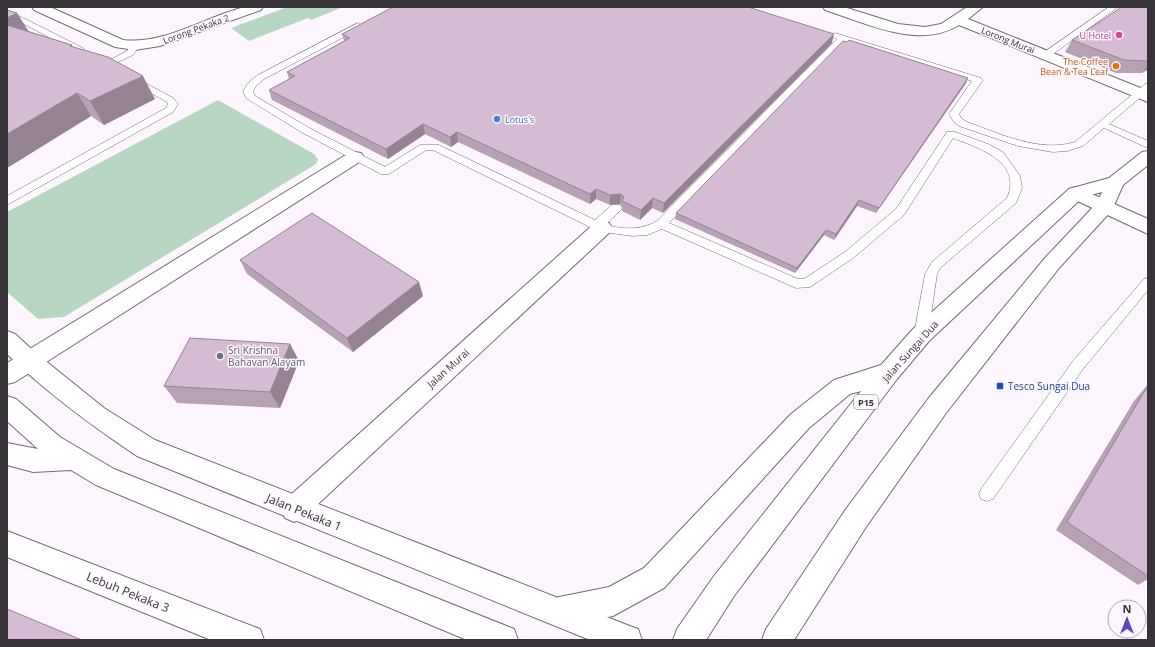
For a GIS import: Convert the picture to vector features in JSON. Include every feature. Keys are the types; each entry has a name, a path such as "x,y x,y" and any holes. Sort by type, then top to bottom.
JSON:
{"main road":[{"path":"38,7 120,44 135,46"},
{"name":"Lorong Pekaka 2","path":"135,46 155,43 256,7"},
{"path":"830,7 906,30 922,32 938,30 976,7"},
{"name":"Lorong Murai","path":"957,19 1046,55 1145,92"},
{"name":"Jalan Sungai Dua","path":"688,640 724,586 889,372 921,336 1076,192 1115,182 1148,156"},
{"path":"7,375 355,157"},
{"name":"Jalan Sungai Dua","path":"777,640 856,518 937,406 1052,263 1105,206 1115,182"},
{"path":"1076,192 1148,227"},
{"name":"Jalan Murai","path":"294,509 600,226"},
{"name":"Jalan Pekaka 1","path":"7,340 29,361 95,415 146,448 294,509 627,640"},
{"path":"559,612 613,601 654,578 800,421 842,386 889,372"},
{"path":"7,406 51,445 105,477 502,640"},
{"path":"7,454 33,462 73,459"},
{"name":"Lebuh Pekaka 3","path":"7,544 249,640"}],"lane":[{"path":"1046,55 1114,7"},
{"path":"7,12 86,54"},
{"path":"365,22 261,77 252,84 248,91 251,98 355,157 385,172 424,147 435,146 600,226 624,233 643,232 655,228 661,224 842,38"},
{"path":"829,34 978,80 954,114 957,120 963,124 983,131 1036,147 1058,150 1071,148 1080,144 1102,124 1145,92"},
{"path":"7,201 155,120 170,110 173,104 170,100 103,63 130,53 135,46"},
{"path":"1102,124 1148,145"},
{"path":"661,224 796,283 806,284 849,255 900,212 951,134 984,146 999,154 1014,176 1017,188 1012,200 936,265 931,274 921,336"},
{"path":"600,226 616,208"},
{"path":"987,494 1078,365 1148,282"}],"green space":[{"path":"287,7 343,7 311,20 308,18 249,41 231,28"},
{"path":"218,100 314,154 318,160 316,164 64,317 38,319 7,292 7,212"}],"building":[{"name":"Lotus's","path":"393,7 748,7 834,34 664,203 653,198 641,210 622,201 624,197 621,194 610,195 596,189 590,194 457,132 450,137 423,124 386,149 269,90 295,76 287,72 350,38 342,34"},
{"name":"U Hotel","path":"1122,7 1148,7 1148,61 1124,60 1072,40"},
{"path":"7,10 17,13 7,18"},
{"path":"7,25 108,57 143,76 90,101 77,93 7,134"},
{"path":"849,40 968,78 879,208 859,200 836,234 826,230 797,268 676,213 843,41 847,42"},
{"path":"312,213 419,282 347,338 240,260"},
{"path":"190,338 290,344 270,392 164,386"},
{"path":"1148,387 1148,576 1067,522"},
{"path":"7,609 82,640 7,640"}],"place":[{"name":"U Hotel","path":"1119,35"},
{"name":"The Coffee Bean & Tea Leaf","path":"1116,66"},
{"name":"Lotus's","path":"497,119"},
{"name":"Sri Krishna Bahavan Alayam","path":"220,356"},
{"name":"Tesco Sungai Dua","path":"1000,386"}]}
